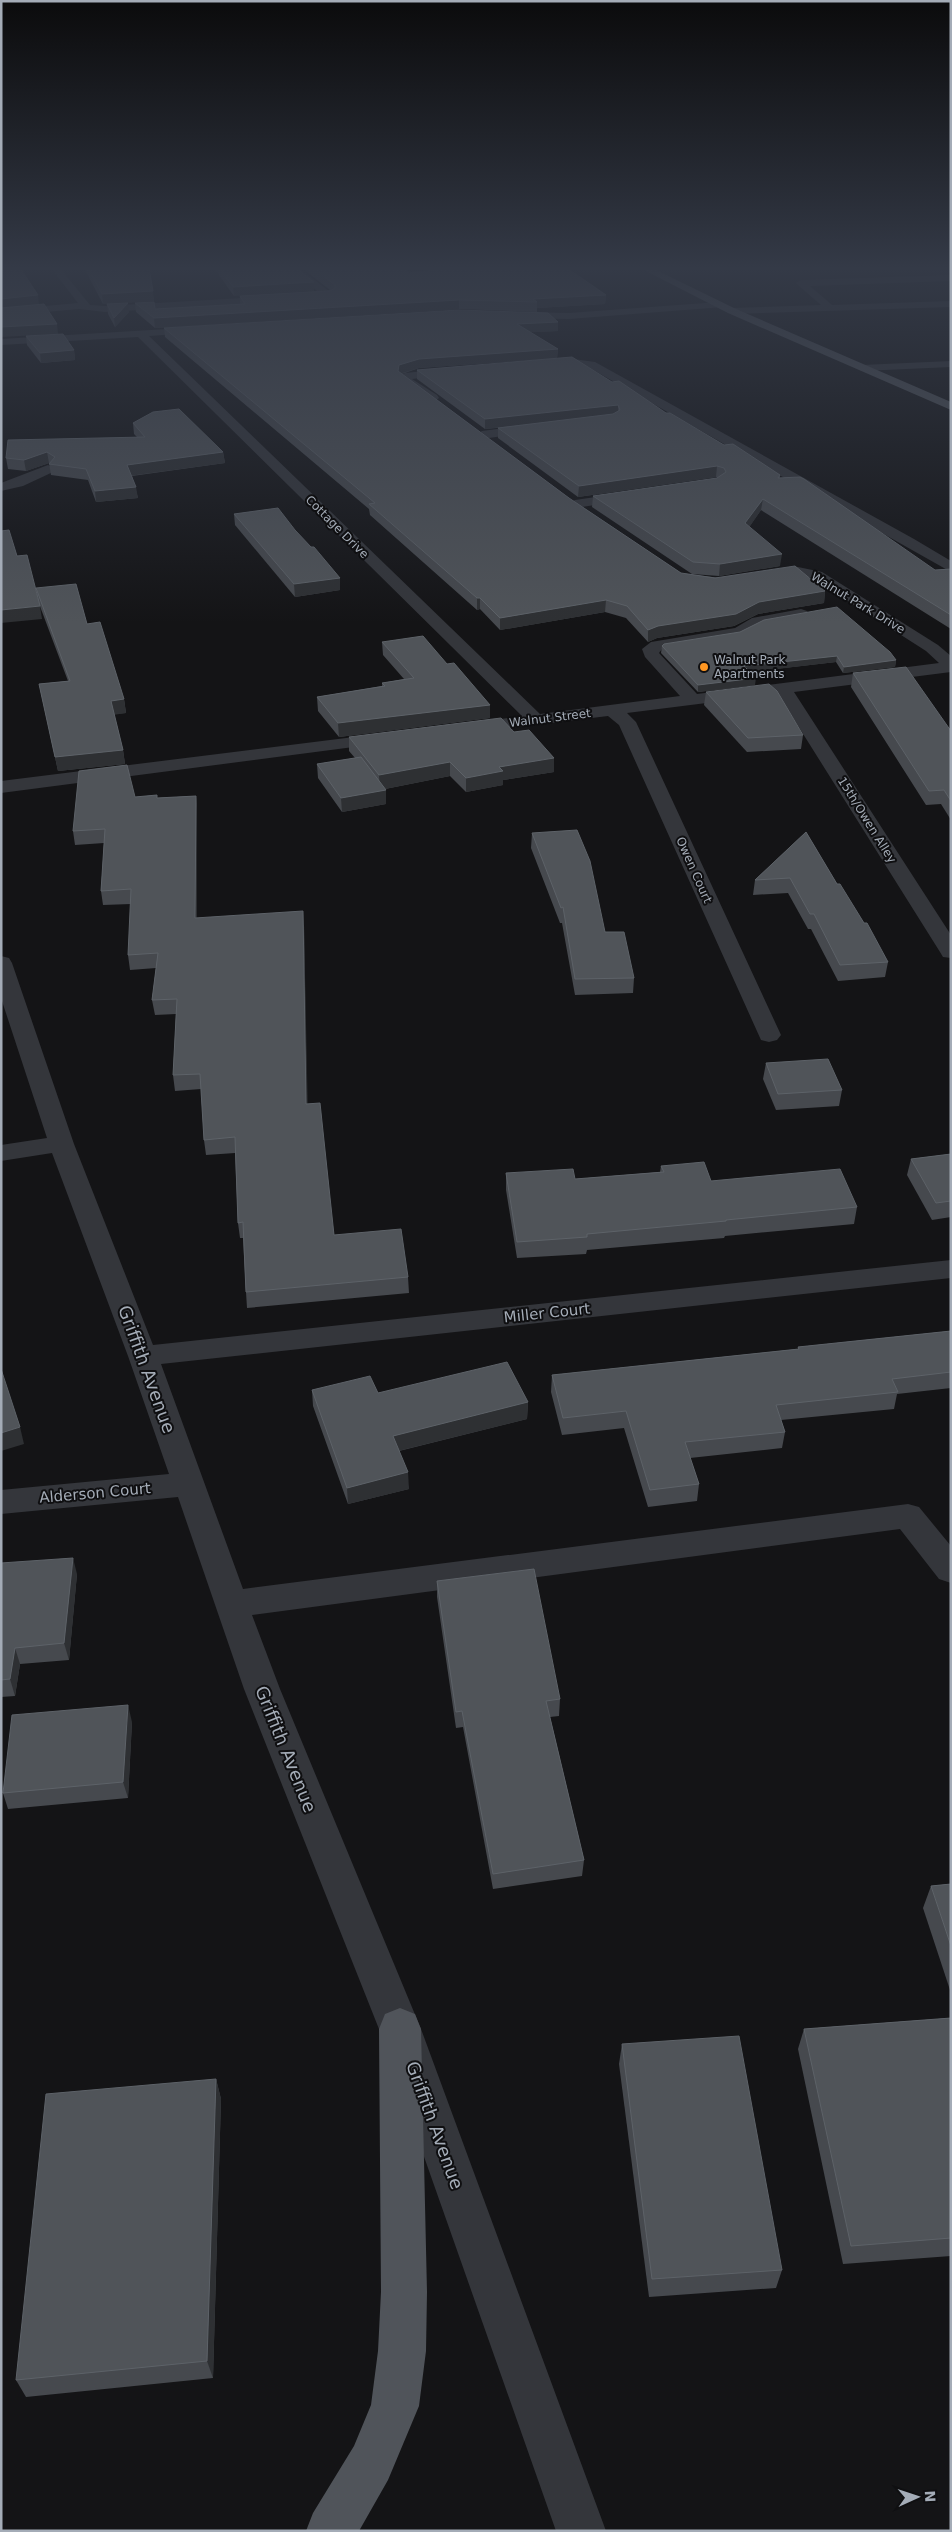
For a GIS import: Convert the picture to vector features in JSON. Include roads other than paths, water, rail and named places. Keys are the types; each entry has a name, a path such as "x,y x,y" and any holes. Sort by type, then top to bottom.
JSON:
{"main road":[{"path":"905,386 951,406"},
{"path":"331,2531 371,2463 394,2406 402,2352 404,2292 400,2029"}],"street":[{"name":"Cottage Drive","path":"192,386 535,719"},
{"path":"416,386 445,407"},
{"path":"630,386 909,542 951,568"},
{"path":"497,446 478,432 547,427"},
{"path":"1,487 18,483 48,469"},
{"path":"590,514 571,501 640,494"},
{"name":"Walnut Park Drive","path":"749,578 784,572 809,572 932,648 951,666"},
{"path":"845,614 842,607 862,604"},
{"path":"693,700 651,654 650,649 657,645 739,632 758,621 814,612"},
{"path":"867,627 882,629 898,626"},
{"name":"Walnut Street","path":"456,730 951,666"},
{"name":"15th/Owen Alley","path":"783,688 951,952"},
{"name":"Owen Court","path":"612,710 627,722 769,1035"},
{"path":"1,788 406,736"},
{"name":"Griffith Avenue","path":"3,970 61,1144 143,1356 262,1689 400,2029 581,2531"},
{"path":"1,1153 61,1144"},
{"name":"Miller Court","path":"143,1356 951,1269"},
{"name":"Alderson Court","path":"1,1502 188,1484"},
{"path":"232,1604 908,1516 951,1570"}],"place":[{"name":"Walnut Park Apartments","path":"704,667"}]}
